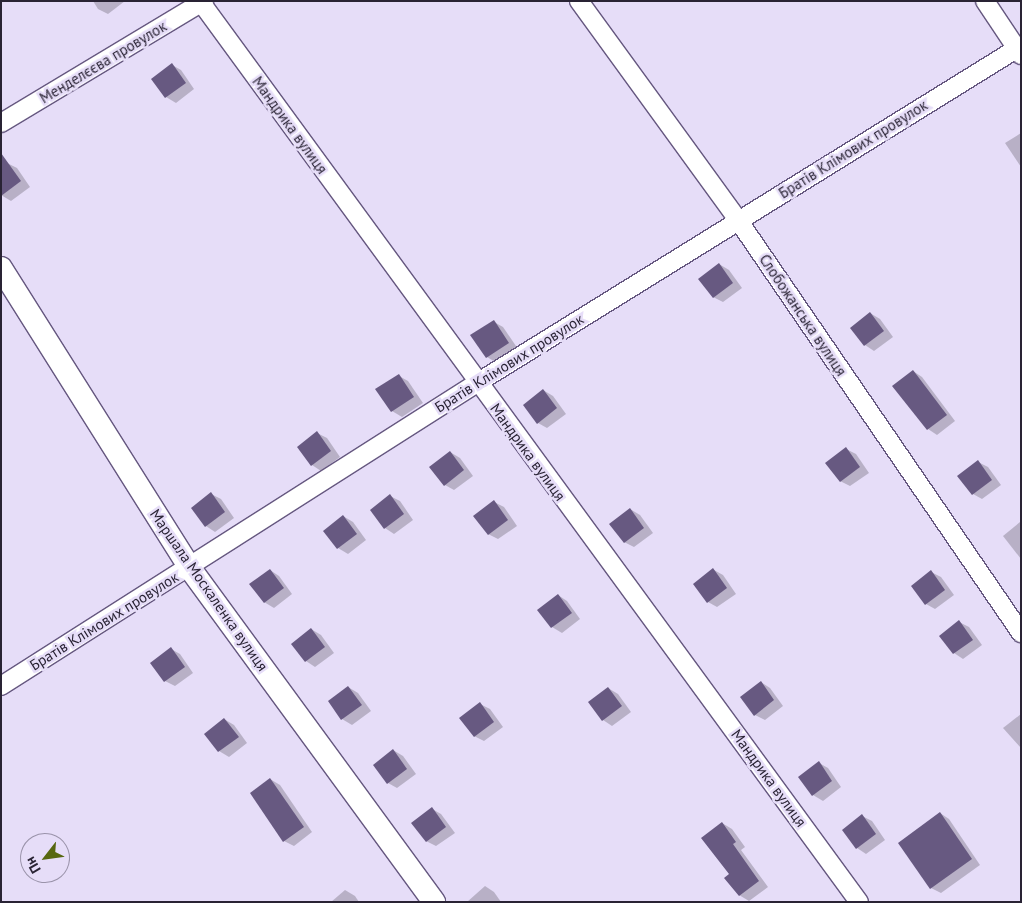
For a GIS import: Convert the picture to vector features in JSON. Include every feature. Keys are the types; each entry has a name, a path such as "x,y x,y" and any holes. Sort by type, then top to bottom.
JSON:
{"street":[{"name":"Слобожанська вулиця","path":"579,1 738,220 1021,633"},
{"path":"984,1 1019,50"},
{"name":"Менделєєва провулок","path":"1,123 202,2"},
{"name":"Мандрика вулиця","path":"202,2 477,383 859,902"},
{"name":"Братів Клімових провулок","path":"1,686 477,383 738,220 1019,50"},
{"name":"Маршала Москаленка вулиця","path":"1,268 190,567 434,902"}],"building":[{"path":"172,63 186,83 165,98 151,79"},
{"path":"1,153 21,181 1,196"},
{"path":"719,263 733,283 713,298 698,279"},
{"path":"870,312 884,331 864,346 850,328"},
{"path":"494,320 509,343 486,358 470,335"},
{"path":"913,370 947,415 927,430 892,386"},
{"path":"399,374 414,397 391,412 375,389"},
{"path":"543,389 557,408 537,424 523,405"},
{"path":"317,431 331,451 311,466 297,447"},
{"path":"846,447 860,467 840,482 825,463"},
{"path":"450,451 464,470 444,486 429,467"},
{"path":"978,460 992,480 972,495 957,476"},
{"path":"211,492 225,512 205,527 191,508"},
{"path":"390,494 404,514 384,529 370,510"},
{"path":"494,500 508,520 488,535 473,516"},
{"path":"630,508 644,528 624,543 609,524"},
{"path":"343,515 357,534 337,549 323,531"},
{"path":"713,568 727,588 707,603 693,584"},
{"path":"270,569 284,588 264,603 249,584"},
{"path":"931,570 945,590 925,605 911,586"},
{"path":"558,594 572,613 551,628 537,610"},
{"path":"959,620 973,640 953,654 939,636"},
{"path":"311,628 325,647 305,662 291,644"},
{"path":"171,647 185,667 164,682 150,663"},
{"path":"761,681 774,700 754,716 740,697"},
{"path":"348,686 362,705 341,720 328,701"},
{"path":"608,687 622,706 602,721 588,702"},
{"path":"480,702 494,722 474,737 459,718"},
{"path":"224,718 239,737 218,752 204,734"},
{"path":"393,749 407,769 387,784 373,765"},
{"path":"819,761 832,781 812,796 798,777"},
{"path":"270,778 304,827 283,842 250,793"},
{"path":"432,807 446,827 426,842 411,823"},
{"path":"940,812 972,859 930,889 898,843"},
{"path":"862,814 876,834 856,849 842,830"},
{"path":"722,822 736,842 733,844 759,881 739,896 724,878 729,874 701,838"}]}
